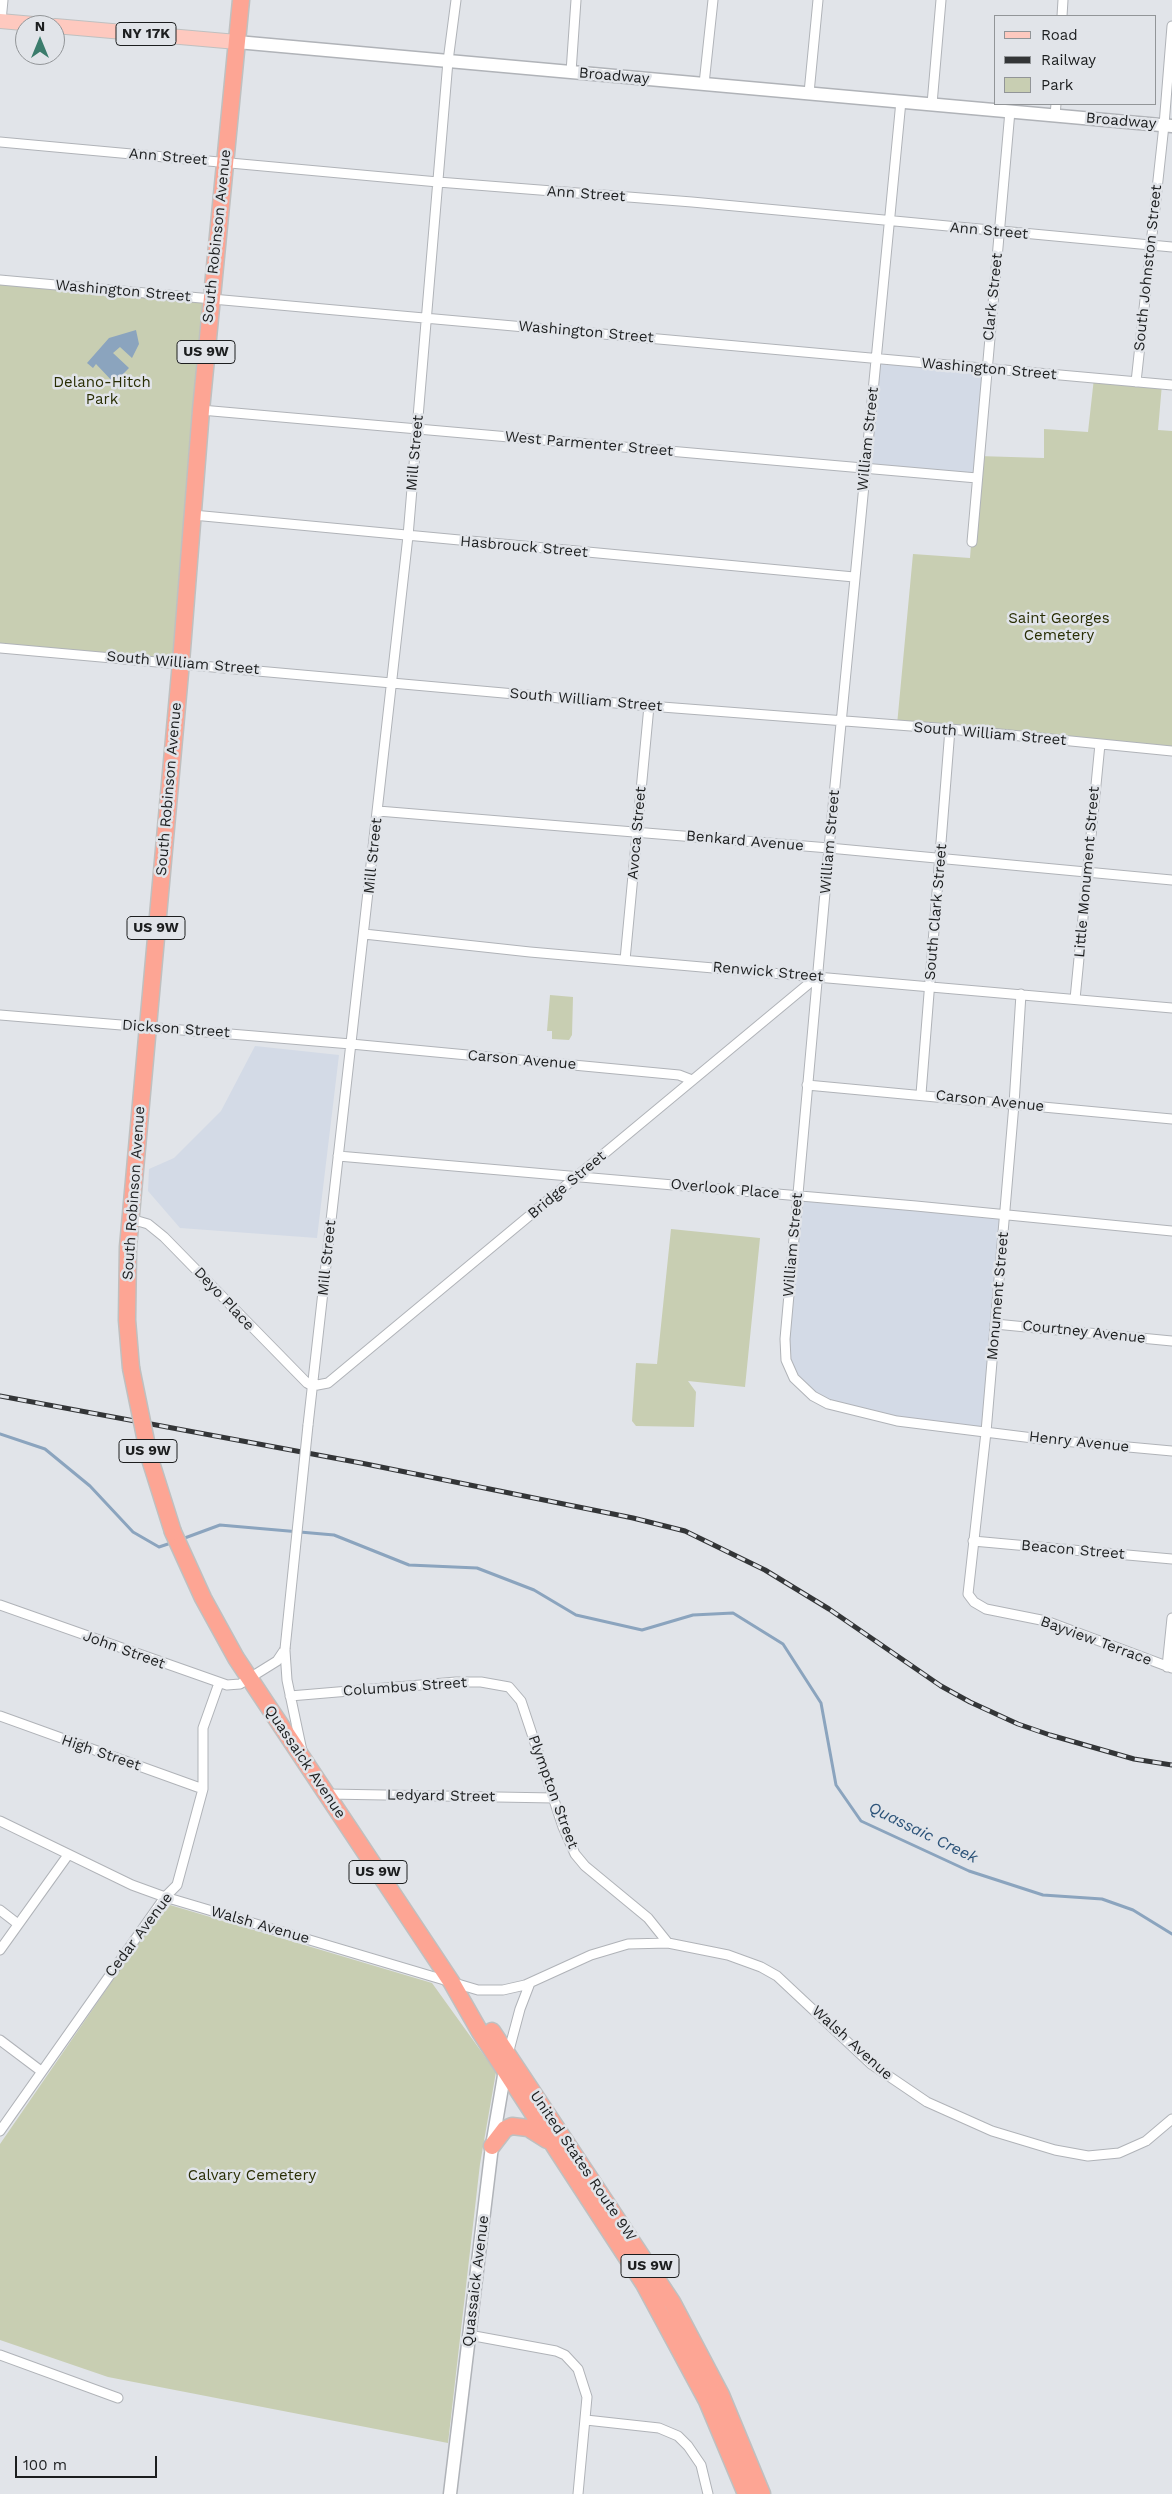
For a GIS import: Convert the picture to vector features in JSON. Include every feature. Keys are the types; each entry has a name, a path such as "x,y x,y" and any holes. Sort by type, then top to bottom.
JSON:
{"highway":[{"name":"US 9W","path":"237,42 241,0"},
{"name":"South Robinson Avenue","path":"173,1532 149,1456 132,1368 127,1297 131,1218 147,1027 182,662 201,410 237,42"},
{"name":"Quassaick Avenue","path":"173,1532 192,1577 223,1636 249,1678 452,1983 479,2013 507,2062"},
{"name":"United States Route 9W","path":"507,2062 554,2145 644,2284 675,2339 710,2408 746,2494"},
{"name":"United States Route 9W","path":"507,2062 672,2302 721,2395 762,2494"},
{"path":"492,2146 505,2129 520,2126 528,2128 554,2145"}],"main road":[{"path":"1,21 15,22"},
{"name":"Broadway","path":"65,27 237,42"}],"street":[{"path":"1,21 3,0"},
{"name":"Mill Street","path":"285,1649 312,1386 408,536 428,317 448,61 456,0"},
{"path":"571,72 576,0"},
{"path":"704,84 712,0"},
{"path":"809,93 818,0"},
{"path":"932,104 941,0"},
{"path":"1062,15 1063,0"},
{"name":"South Johnston Street","path":"1136,382 1150,245 1168,126 1172,26"},
{"name":"Broadway","path":"237,42 1010,111 1056,110 1168,126"},
{"name":"William Street","path":"901,101 829,848 785,1339 786,1360 800,1386 828,1404 897,1421 986,1432"},
{"name":"Clark Street","path":"972,542 1010,111"},
{"name":"Ann Street","path":"0,142 438,182 692,202 1172,247"},
{"name":"Washington Street","path":"0,280 196,296 211,300 428,317 1172,385"},
{"name":"West Parmenter Street","path":"201,410 977,478"},
{"name":"Hasbrouck Street","path":"193,515 854,577"},
{"name":"South William Street","path":"0,648 182,662 649,706 950,729 1172,751"},
{"name":"Avoca Street","path":"625,960 649,706"},
{"name":"South Clark Street","path":"921,1094 950,729"},
{"name":"Little Monument Street","path":"1076,999 1100,744"},
{"name":"Benkard Avenue","path":"378,811 829,848 940,860 1172,880"},
{"name":"Renwick Street","path":"364,934 446,944 930,985 1172,1008"},
{"name":"Bridge Street","path":"312,1386 328,1383 818,976"},
{"name":"Monument Street","path":"969,1597 973,1541 986,1432 1014,1104 1021,994"},
{"name":"Dickson Street","path":"0,1015 351,1044"},
{"name":"Carson Avenue","path":"351,1044 679,1075 692,1080"},
{"name":"Carson Avenue","path":"808,1084 1172,1119"},
{"name":"Overlook Place","path":"338,1156 1172,1231"},
{"name":"Deyo Place","path":"131,1218 148,1224 164,1236 261,1338 312,1386"},
{"name":"Courtney Avenue","path":"995,1324 1172,1341"},
{"name":"Henry Avenue","path":"986,1432 1172,1451"},
{"name":"Beacon Street","path":"973,1541 1172,1559"},
{"name":"Bayview Terrace","path":"969,1597 986,1609 1054,1623 1170,1668"},
{"name":"John Street","path":"0,1605 219,1683 233,1686 249,1678"},
{"path":"1170,1668 1172,1618"},
{"path":"249,1678 277,1661 285,1649"},
{"path":"285,1649 290,1696 304,1761"},
{"name":"Columbus Street","path":"290,1696 456,1682 497,1684 509,1687 516,1693"},
{"name":"Cedar Avenue","path":"0,2131 165,1897 177,1885 203,1788 203,1728 219,1683"},
{"name":"Plympton Street","path":"516,1693 521,1700 563,1827 575,1854 585,1866 648,1918 668,1943"},
{"name":"High Street","path":"0,1716 203,1788"},
{"name":"Ledyard Street","path":"328,1794 554,1798"},
{"name":"Walsh Avenue","path":"0,1821 132,1885 165,1897 452,1983 491,1991 515,1988 530,1983 610,1948 628,1944 668,1943 728,1955 761,1967 790,1986 871,2064 927,2102 992,2131 1073,2154 1104,2156 1133,2148 1162,2130 1172,2119"},
{"path":"0,1950 68,1855"},
{"path":"0,1910 18,1924"},
{"path":"507,2062 520,2009 530,1983"},
{"path":"0,2040 41,2071"},
{"name":"Quassaick Avenue","path":"450,2494 492,2146 507,2062"},
{"path":"469,2335 545,2348 565,2355 578,2369 586,2387 586,2420 578,2494"},
{"path":"0,2355 118,2398"},
{"path":"586,2420 652,2427 678,2436 688,2446 701,2465 708,2494"}],"shaded area":[{"path":"876,359 986,369 977,478 866,468"},
{"path":"255,1046 339,1055 317,1238 180,1228 148,1191 149,1169 174,1158 221,1111"},
{"path":"798,1195 1005,1215 986,1432 931,1427 828,1404 794,1378 785,1339"}],"green space":[{"name":"Delano-Hitch Park","path":"0,281 211,300 181,662 0,646"},
{"name":"Saint Georges Cemetery","path":"1094,378 1162,384 1158,430 1172,431 1172,751 897,725 913,554 970,558 978,456 1044,458 1044,429 1088,432"},
{"path":"550,995 573,997 572,1035 569,1040 552,1039 552,1031 547,1031"},
{"path":"671,1229 760,1238 745,1387 688,1381 696,1392 694,1427 636,1426 632,1421 636,1363 657,1364"},
{"name":"Calvary Cemetery","path":"170,1905 432,1983 496,2072 480,2164 448,2443 108,2377 0,2340 0,2144 163,1907"}],"water":[{"path":"136,330 139,344 132,358 120,347 113,353 129,368 114,383 96,364 93,368 87,363 109,338"}],"waterway":[{"name":"Quassaic Creek","path":"0,1434 45,1449 90,1486 133,1532 159,1547 171,1543"},
{"name":"Quassaic Creek","path":"182,1539 220,1525 334,1535 409,1565 477,1568 534,1590 576,1615 642,1630 693,1615 733,1613 783,1644 821,1703 836,1785 861,1821 969,1871 1043,1895 1102,1899 1133,1910 1172,1934"}],"railway":[{"path":"0,1396 361,1463 633,1518 685,1531 765,1570 829,1609 941,1686 970,1702 1018,1724 1050,1735 1134,1759 1172,1765"}]}
